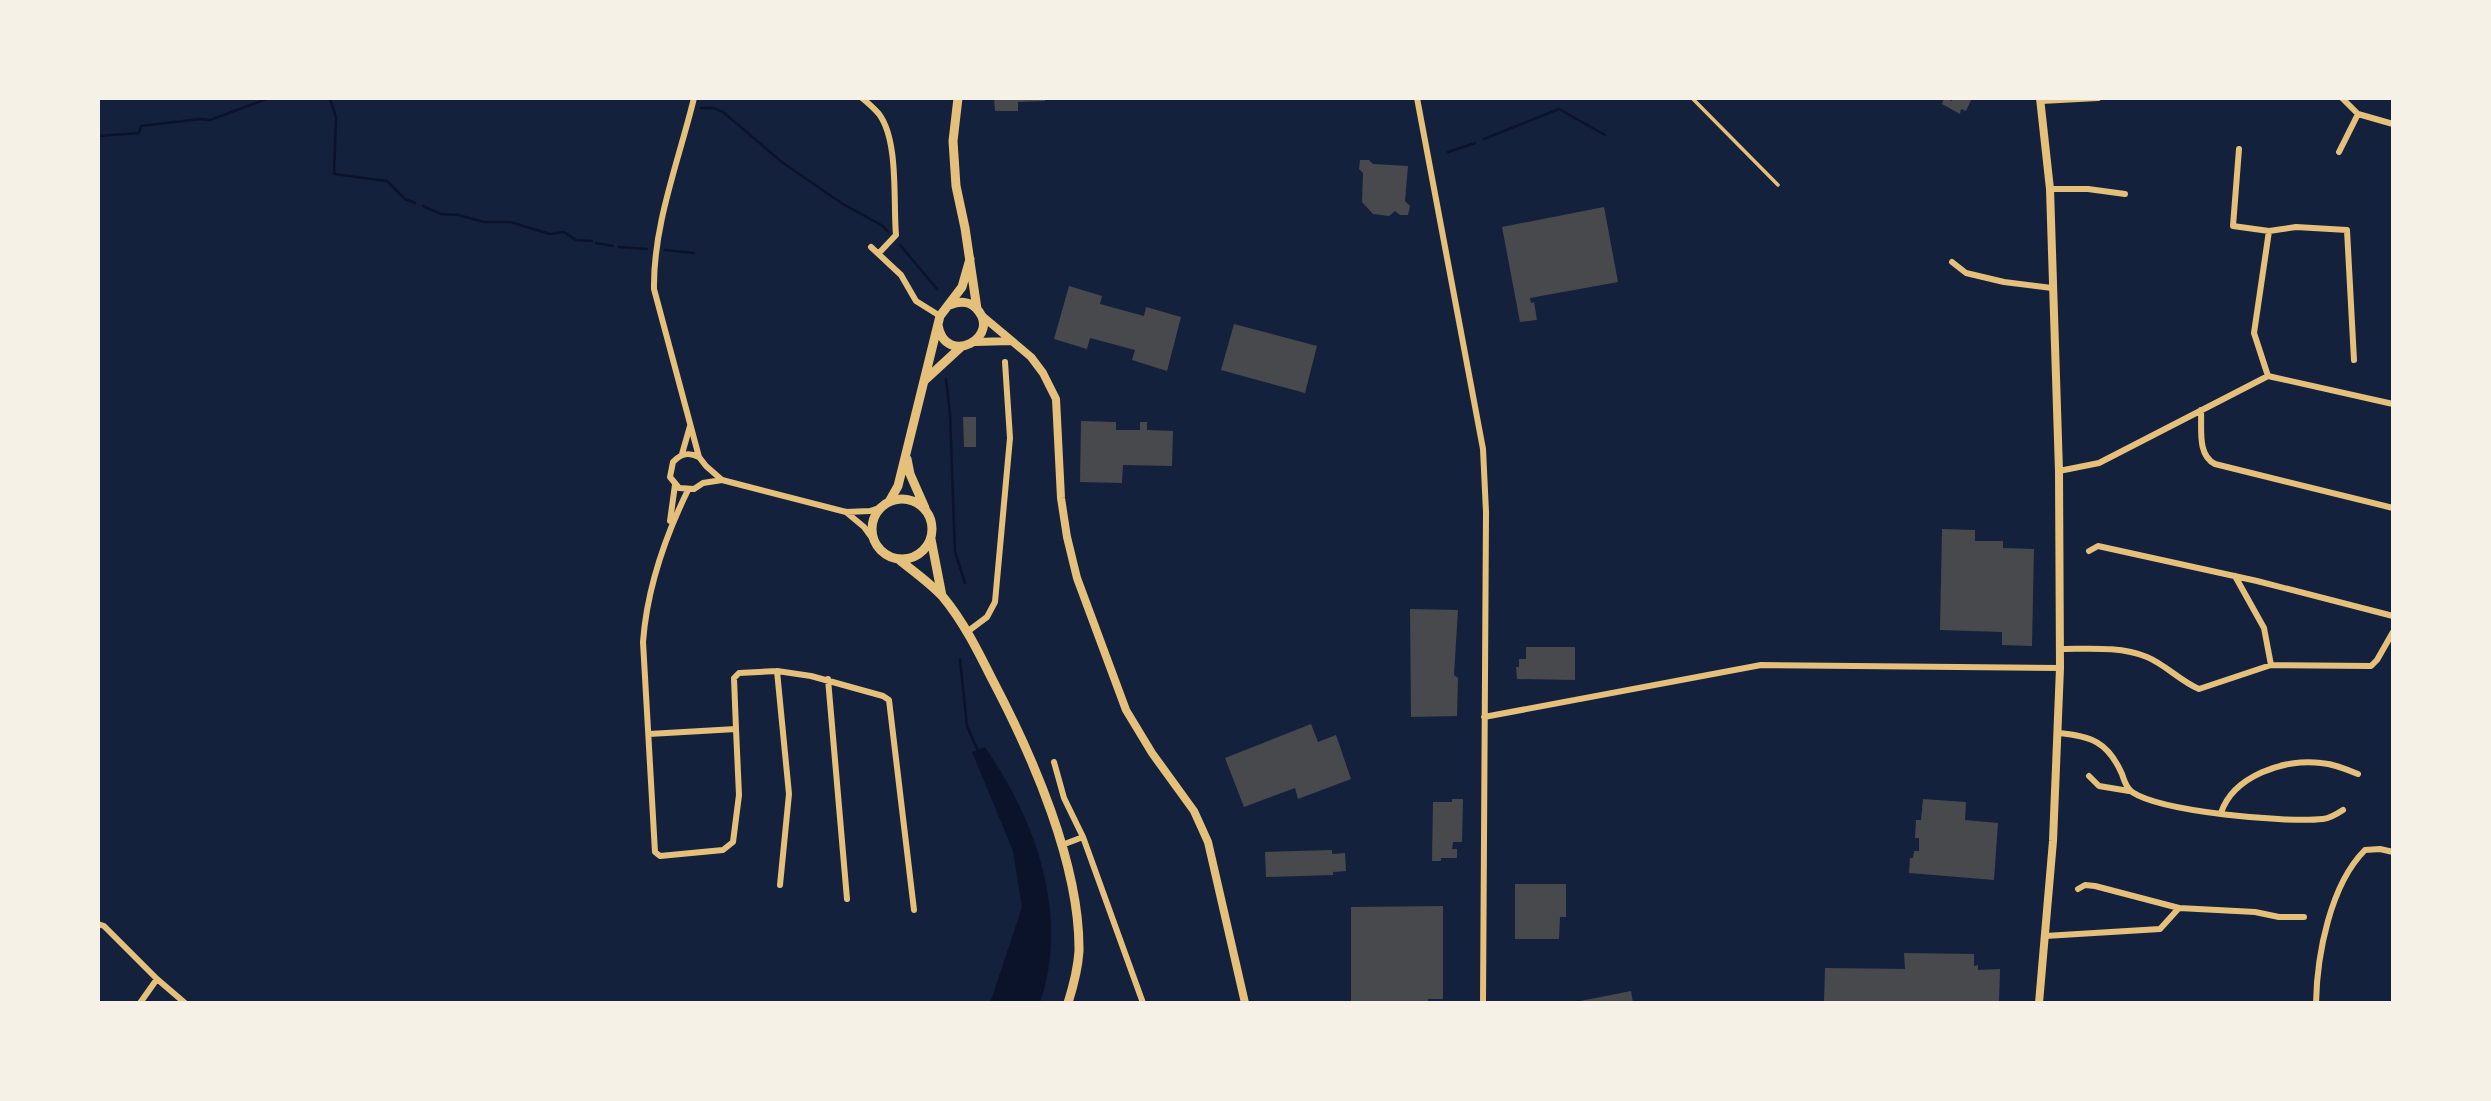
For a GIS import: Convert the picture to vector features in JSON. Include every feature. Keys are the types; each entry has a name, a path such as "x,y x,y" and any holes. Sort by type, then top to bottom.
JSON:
{"main road":[{"path":"923,382 961,347 975,342 982,330 956,186 953,141 958,98"},
{"path":"970,259 962,287 939,320 898,485 873,522 872,532 881,550 898,559 943,598 967,632 1015,722 1062,845 1072,881 1079,953 1068,1003"},
{"path":"950,305 964,302 979,312"},
{"path":"939,320 939,331 948,343 961,347"},
{"path":"906,455 910,474 931,519 930,539 943,598"},
{"path":"886,504 908,499 926,510"},
{"path":"898,559 918,555 926,548 930,539"}],"street":[{"path":"694,98 657,240 653,266 654,289 699,457 722,480"},
{"path":"862,98 878,113 888,132 892,161 896,235 878,253"},
{"path":"1417,98 1483,449 1486,512 1483,1003"},
{"path":"2039,1003 2059,733 2060,668 2059,471 2050,189 2040,100 2098,98"},
{"path":"2342,98 2358,114 2393,124"},
{"path":"2339,152 2358,114"},
{"path":"2239,149 2233,226 2269,231 2296,227 2347,230 2354,360"},
{"path":"2050,189 2088,189 2125,194"},
{"path":"2268,376 2254,333 2269,231"},
{"path":"871,247 901,275 916,300 939,320"},
{"path":"1952,261 1966,273 2004,282 2052,288"},
{"path":"979,312 1031,357 1043,373 1056,400 1061,498 1077,578 1126,710 1152,753 1194,811 1208,842 1245,1003"},
{"path":"975,342 1011,341"},
{"path":"967,632 987,617 995,602 1010,438 1005,362"},
{"path":"2059,471 2099,463 2268,376 2393,404"},
{"path":"2201,410 2203,453 2207,460 2393,508"},
{"path":"682,454 690,426"},
{"path":"688,490 675,485 670,477 670,467 682,454 699,457"},
{"path":"703,483 706,466"},
{"path":"886,504 870,511 846,512 722,480 703,483 688,490 669,529 648,597 644,625 655,852 660,856 723,850 733,842 740,795 734,675 777,671 828,679 889,700 914,910"},
{"path":"669,529 675,485"},
{"path":"846,512 864,527 875,542"},
{"path":"2089,551 2098,546 2235,576 2393,616"},
{"path":"2235,576 2264,628 2271,665"},
{"path":"2060,649 2104,649 2145,656 2160,663 2185,683 2199,689 2271,665 2371,666 2393,632"},
{"path":"1484,717 1760,665 2060,668"},
{"path":"777,671 789,794 780,885"},
{"path":"828,679 847,899"},
{"path":"649,733 736,729"},
{"path":"2059,733 2092,739 2110,751 2129,791"},
{"path":"1054,762 1064,798 1083,837 1143,1003"},
{"path":"2221,813 2231,793 2251,778 2271,768 2319,762 2358,774"},
{"path":"2089,776 2099,786 2129,791 2174,806 2206,812 2295,820 2330,817 2343,810"},
{"path":"1062,845 1083,837"},
{"path":"2316,1003 2316,976 2323,939 2346,875 2365,850 2393,852"},
{"path":"2078,888 2085,885 2095,886 2179,908 2255,912 2279,918 2304,916"},
{"path":"2045,936 2160,929 2179,908"},
{"path":"98,924 104,926 157,979 186,1003"},
{"path":"139,1003 157,979"}],"lane":[{"path":"1692,98 1778,185"}],"water":[{"path":"985,747 1019,806 1033,837 1043,870 1051,936 1048,970 1040,1003 990,1003 1022,907 1013,851 972,752"}],"building":[{"path":"994,98 1045,98 1045,101 1018,102 1018,111 995,111"},
{"path":"1944,98 1952,101 1953,98 1972,98 1966,111 1961,109 1960,114 1942,104"},
{"path":"1360,160 1369,160 1373,164 1408,166 1405,201 1410,206 1408,215 1400,215 1395,211 1389,216 1373,214 1362,202 1363,173 1359,169"},
{"path":"1604,207 1618,282 1530,298 1531,303 1534,302 1537,320 1520,322 1502,227"},
{"path":"1069,286 1102,296 1100,304 1144,316 1146,307 1181,317 1167,371 1132,360 1135,350 1090,338 1087,349 1054,339"},
{"path":"1234,324 1317,346 1305,393 1221,370"},
{"path":"963,417 976,417 976,447 964,447"},
{"path":"1081,421 1116,422 1116,430 1140,430 1140,422 1147,422 1147,430 1173,431 1172,466 1123,465 1122,483 1080,482"},
{"path":"1942,529 1975,530 1975,541 2003,541 2003,548 2034,549 2032,646 2002,645 2002,632 1940,630"},
{"path":"1410,609 1458,610 1454,675 1458,678 1457,716 1411,717"},
{"path":"1526,647 1575,647 1575,680 1517,679 1516,667 1519,667 1519,659 1526,659"},
{"path":"1311,724 1318,742 1336,735 1351,779 1298,799 1295,788 1244,807 1225,758"},
{"path":"1452,799 1463,799 1462,842 1453,842 1452,849 1457,849 1457,858 1432,861 1433,802 1452,802"},
{"path":"1923,799 1966,802 1965,820 1998,823 1994,880 1909,873 1910,858 1913,858 1914,851 1919,851 1919,838 1915,838 1916,820 1921,820"},
{"path":"1332,850 1332,854 1345,853 1346,871 1333,872 1333,875 1266,877 1265,852"},
{"path":"1515,884 1566,884 1566,917 1560,917 1559,939 1515,939"},
{"path":"1443,906 1443,999 1428,999 1428,1003 1351,1003 1351,907"},
{"path":"1904,953 1974,954 1974,966 1978,965 1978,970 2000,969 1999,1003 1824,1003 1825,968 1905,969"},
{"path":"1631,991 1633,1003 1575,1003 1575,1002"}],"waterway":[{"path":"98,136 139,133 141,126 210,120 269,98"},
{"path":"330,98 336,117 334,174 387,181 405,199 415,203"},
{"path":"701,108 713,108 723,112 783,163 843,204 883,226 888,232"},
{"path":"1484,139 1559,109 1605,135"},
{"path":"1448,152 1475,143"},
{"path":"423,206 441,214 458,215 484,222 510,222 550,234 564,232 576,240 592,241"},
{"path":"596,243 613,246"},
{"path":"900,245 937,289"},
{"path":"619,247 647,249"},
{"path":"665,250 694,253"},
{"path":"946,379 950,414 955,552 965,583"},
{"path":"960,659 967,726 978,751"}]}
